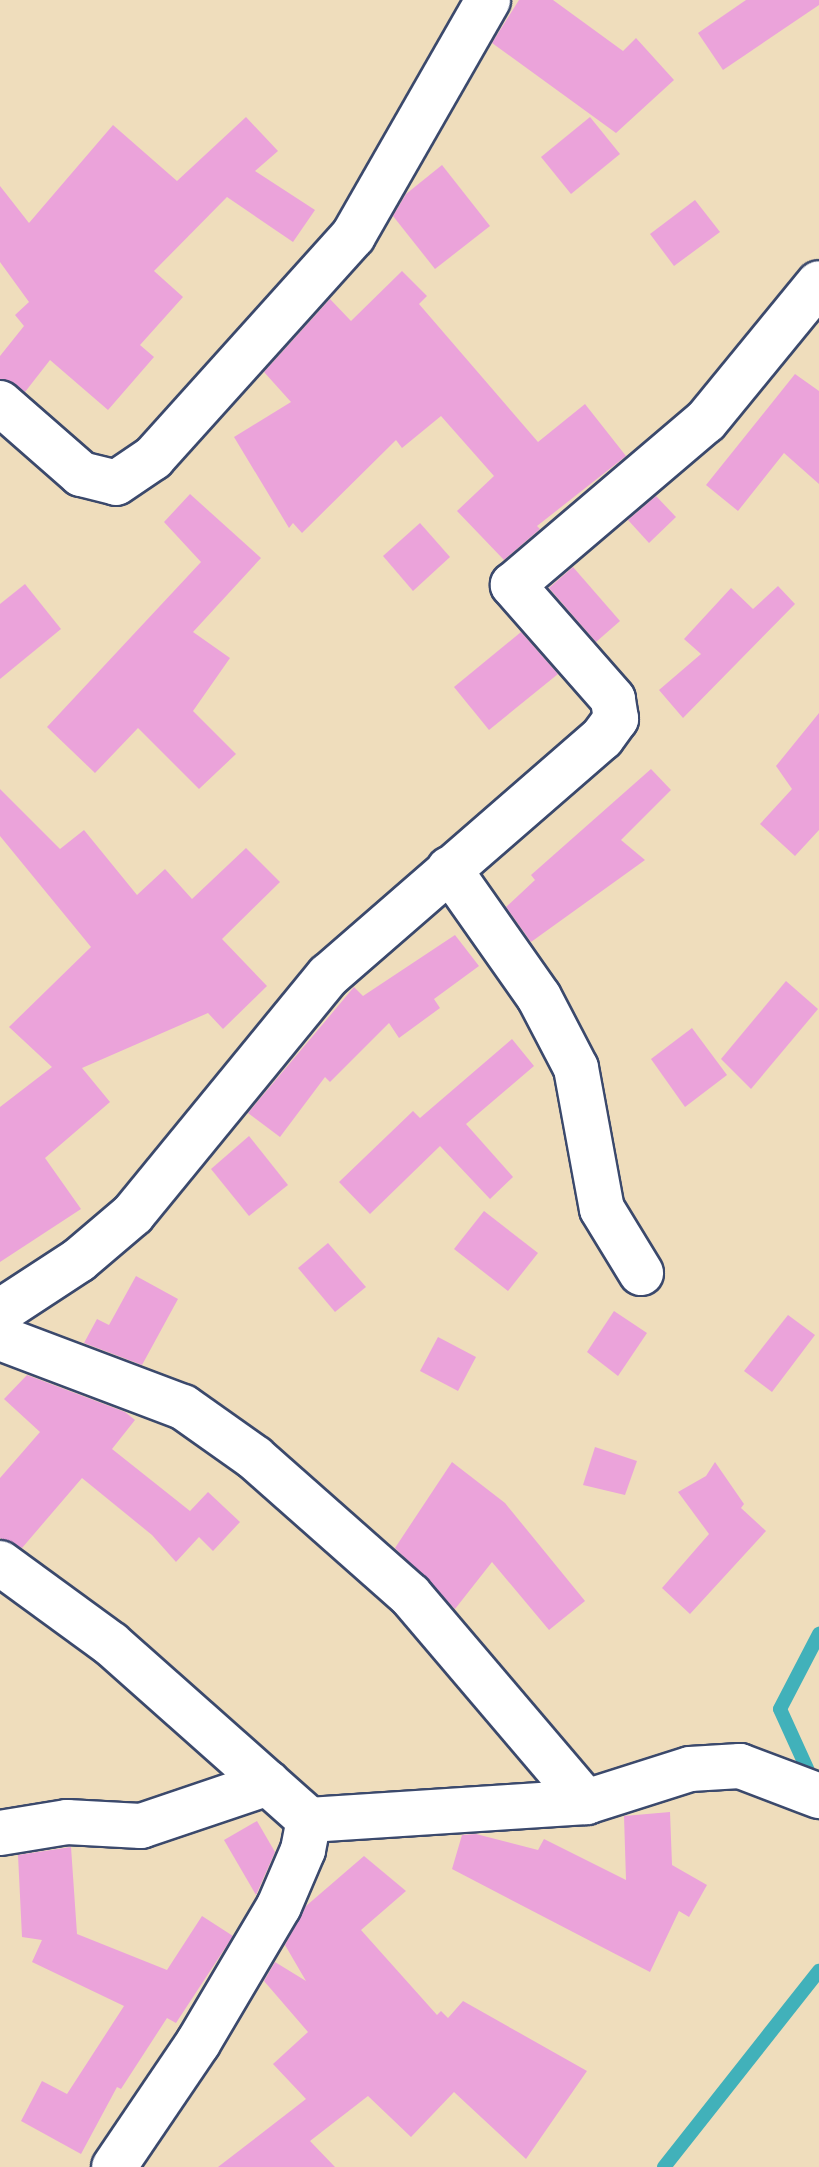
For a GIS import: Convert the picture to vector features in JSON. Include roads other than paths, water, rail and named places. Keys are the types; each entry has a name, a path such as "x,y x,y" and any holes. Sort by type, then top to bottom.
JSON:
{"street":[{"path":"0,403 81,474 116,483 153,458 353,236 488,0"},
{"path":"586,1802 410,1595 255,1458 183,1407 2,1330 133,1214 328,976 602,738 616,719 613,699 516,593 513,585 519,575 706,421 819,283"},
{"path":"449,869 539,997 576,1068 602,1209 641,1273"},
{"path":"0,1563 111,1644 309,1820 586,1802 690,1769 740,1766 819,1796"},
{"path":"0,1833 67,1822 141,1826 268,1783"},
{"path":"114,2167 198,2043 279,1906 303,1850 309,1820"}],"waterway":[{"path":"814,1784 780,1709 819,1634"},
{"path":"664,2167 819,1971"}]}
